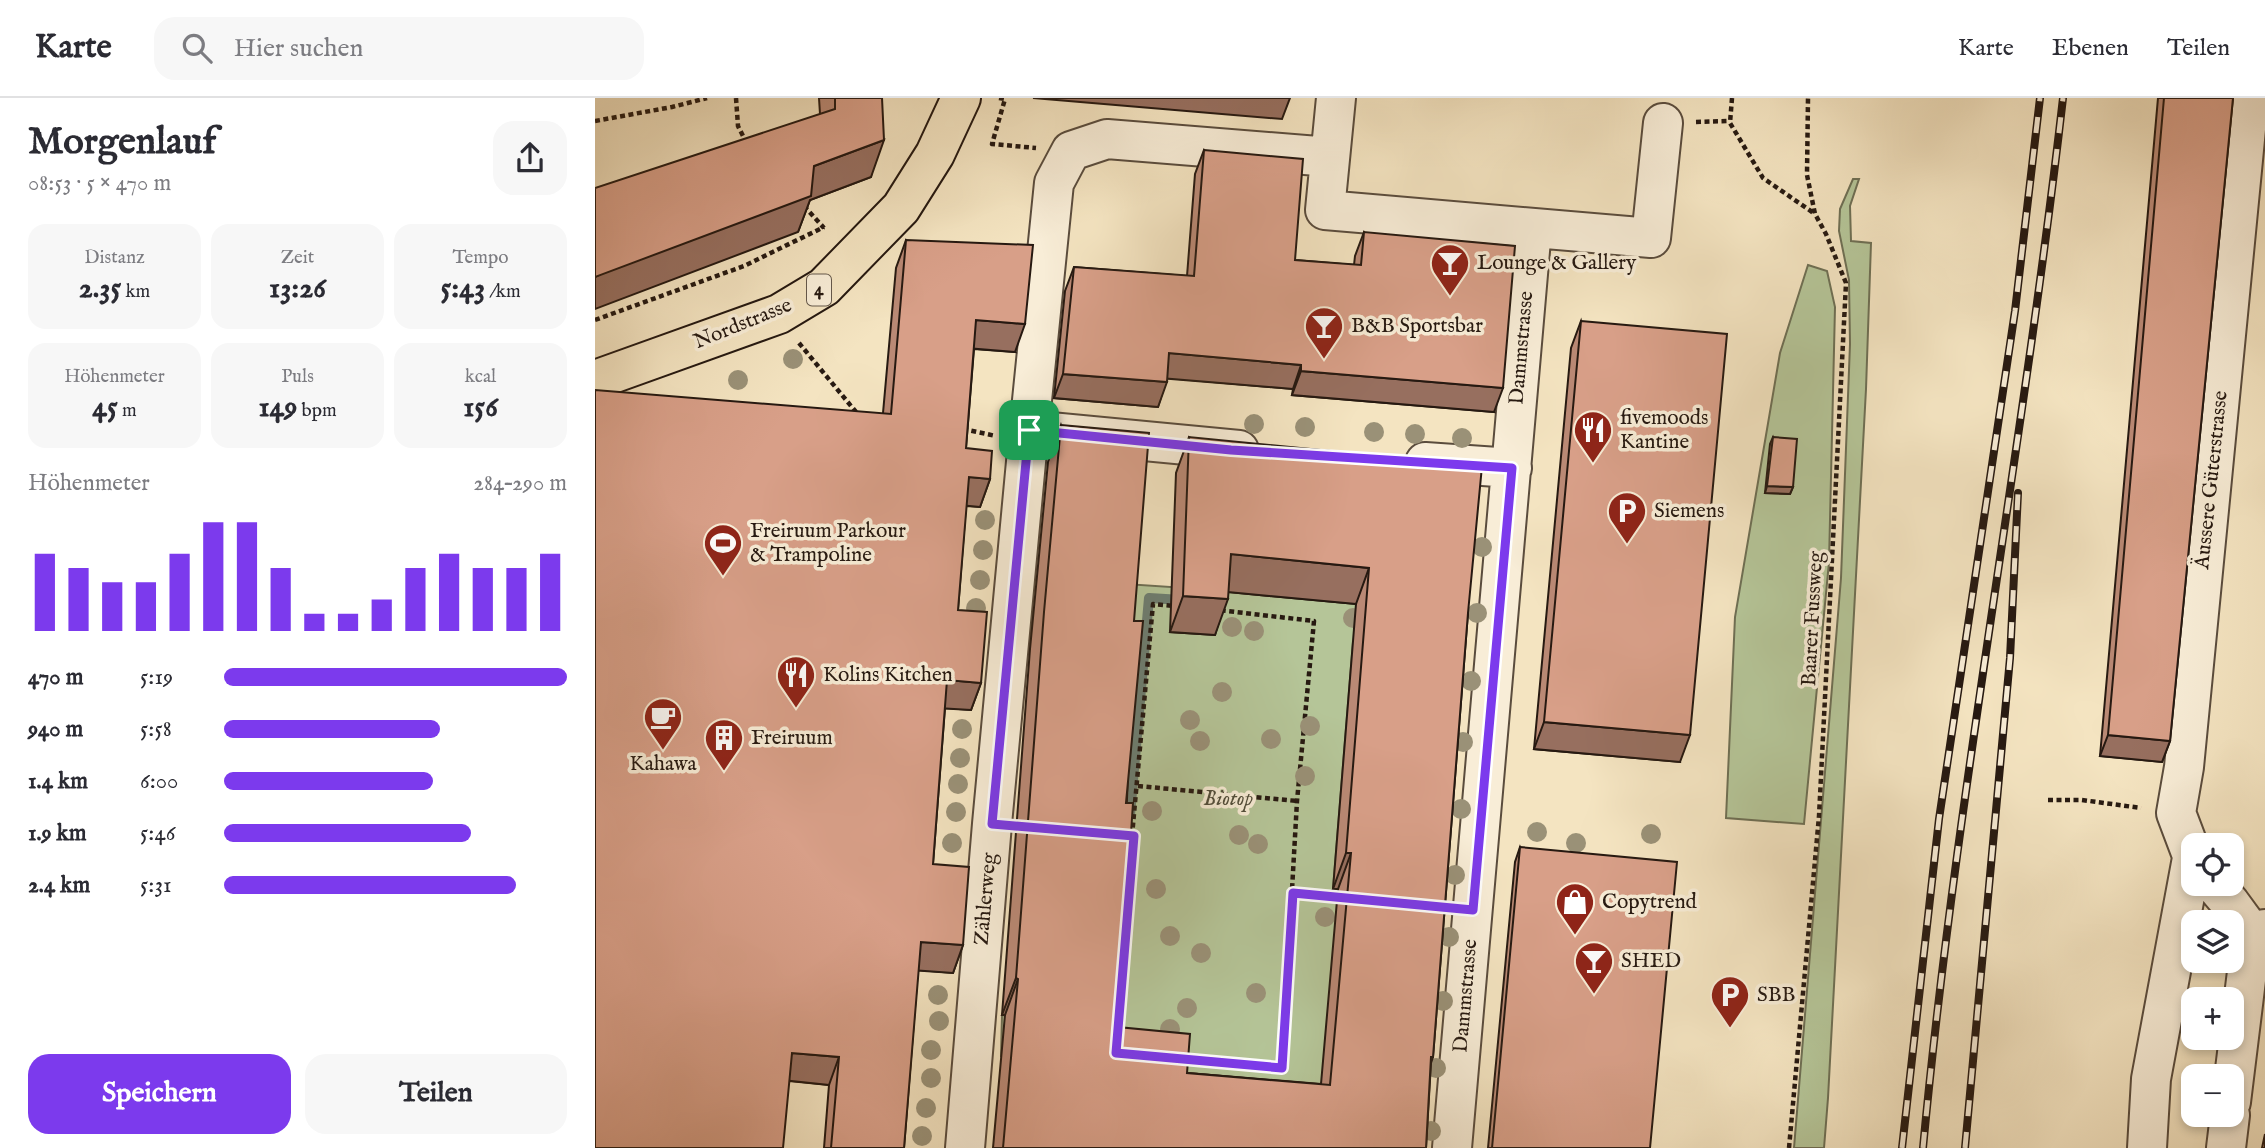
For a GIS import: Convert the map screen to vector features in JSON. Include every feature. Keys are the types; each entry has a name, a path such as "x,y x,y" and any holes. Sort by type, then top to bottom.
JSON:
{"main road":[{"name":"Nordstrasse","path":"595,380 779,314 824,287 901,208 935,154 961,98"}],"street":[{"path":"1336,98 1325,210 1651,238 1663,123"},
{"name":"Äussere Güterstrasse","path":"2184,833 2176,813 2184,767 2249,98"},
{"path":"1071,151 1107,139 1330,157"},
{"name":"Zählerweg","path":"965,1148 992,824 1054,183 1071,151"},
{"name":"Dammstrasse","path":"1452,1148 1532,228"},
{"path":"1028,435 1272,452"},
{"path":"1392,460 1512,468"},
{"path":"2147,1148 2151,1079 2186,896"},
{"path":"2234,1064 2245,919"},
{"path":"2226,1148 2229,1127"}],"path":[{"path":"595,121 707,98"},
{"path":"736,98 738,126 748,146"},
{"path":"999,98 1005,99 992,144 1071,151"},
{"path":"1732,98 1730,123 1763,178 1815,214"},
{"name":"Baarer Fussweg","path":"1789,1148 1819,816 1846,283 1826,233 1815,214 1807,176 1808,98"},
{"path":"801,203 832,236"},
{"path":"595,320 744,266 824,227"},
{"path":"799,343 855,412 864,414"},
{"path":"1218,610 1219,597"},
{"path":"1118,1026 1153,604 1179,607"},
{"path":"1171,1058 1282,1068 1297,801 1314,621 1205,609"},
{"path":"1138,786 1297,801"},
{"path":"2048,800 2081,800 2176,813"},
{"path":"1121,835 1134,836"},
{"path":"1293,893 1348,898"}],"green space":[{"path":"1853,179 1859,179 1850,206 1851,241 1871,243 1866,389 1828,1098 1824,1148 1794,1148 1841,578 1850,344 1849,280 1839,231 1840,209"},
{"path":"1808,265 1827,271 1835,307 1829,562 1804,824 1726,818 1735,617 1780,353"},
{"name":"Biotop","path":"1193,474 1458,614 1353,642 1333,889 1436,897 1420,1094 1001,1056 1002,1015 1107,1027 1016,850 1018,815 1114,823 1030,650 1033,611 1123,623 1126,584 1185,588"}],"building":[{"path":"835,98 882,98 884,140 814,166 811,196 595,277 595,188 835,109"},
{"path":"2164,98 2233,98 2170,741 2108,735"},
{"path":"1204,150 1303,159 1295,260 1361,265 1364,232 1515,246 1503,388 1301,371 1301,365 1169,353 1167,382 1063,374 1074,267 1194,276"},
{"path":"906,240 1033,245 1025,324 976,320 966,448 992,451 990,479 969,477 958,610 987,612 981,683 947,680 933,864 969,867 963,945 921,942 904,1148 831,1148 839,1057 792,1053 783,1148 595,1148 595,390 891,414"},
{"name":"Siemens","path":"1581,321 1727,334 1690,735 1544,722"},
{"path":"1061,425 1149,433 1134,621 1143,621 1126,803 1133,803 1118,1027 1190,1034 1187,1073 1330,1085 1351,853 1346,853 1369,568 1231,554 1228,599 1183,596 1189,437 1482,466 1431,1057 1426,1148 1003,1148"},
{"path":"1773,437 1797,439 1793,487 1767,486"},
{"path":"1520,847 1677,862 1650,1148 1492,1148"}],"waterway":[{"path":"1130,815 1149,598 1182,600"}],"railway":[{"path":"1902,1148 1939,819 2015,311 2040,98"},
{"path":"1923,1148 1953,885 2029,361 2063,98"},
{"path":"1965,1148 2010,658 2018,493"}],"place":[{"name":"Lounge & Gallery","path":"1450,297"},
{"name":"B&B Sportsbar","path":"1324,360"},
{"name":"fivemoods Kantine","path":"1593,464"},
{"name":"Siemens","path":"1627,545"},
{"name":"Freiruum Parkour & Trampoline","path":"723,577"},
{"name":"Kolins Kitchen","path":"796,709"},
{"name":"Kahawa","path":"663,751"},
{"name":"Freiruum","path":"724,772"},
{"name":"Copytrend","path":"1575,936"},
{"name":"SHED","path":"1594,995"},
{"name":"SBB","path":"1730,1029"}],"route":[{"path":"1029,430 1231,450 1512,468 1473,910 1293,893 1282,1068 1116,1053 1134,836 992,824 1029,430"}]}
